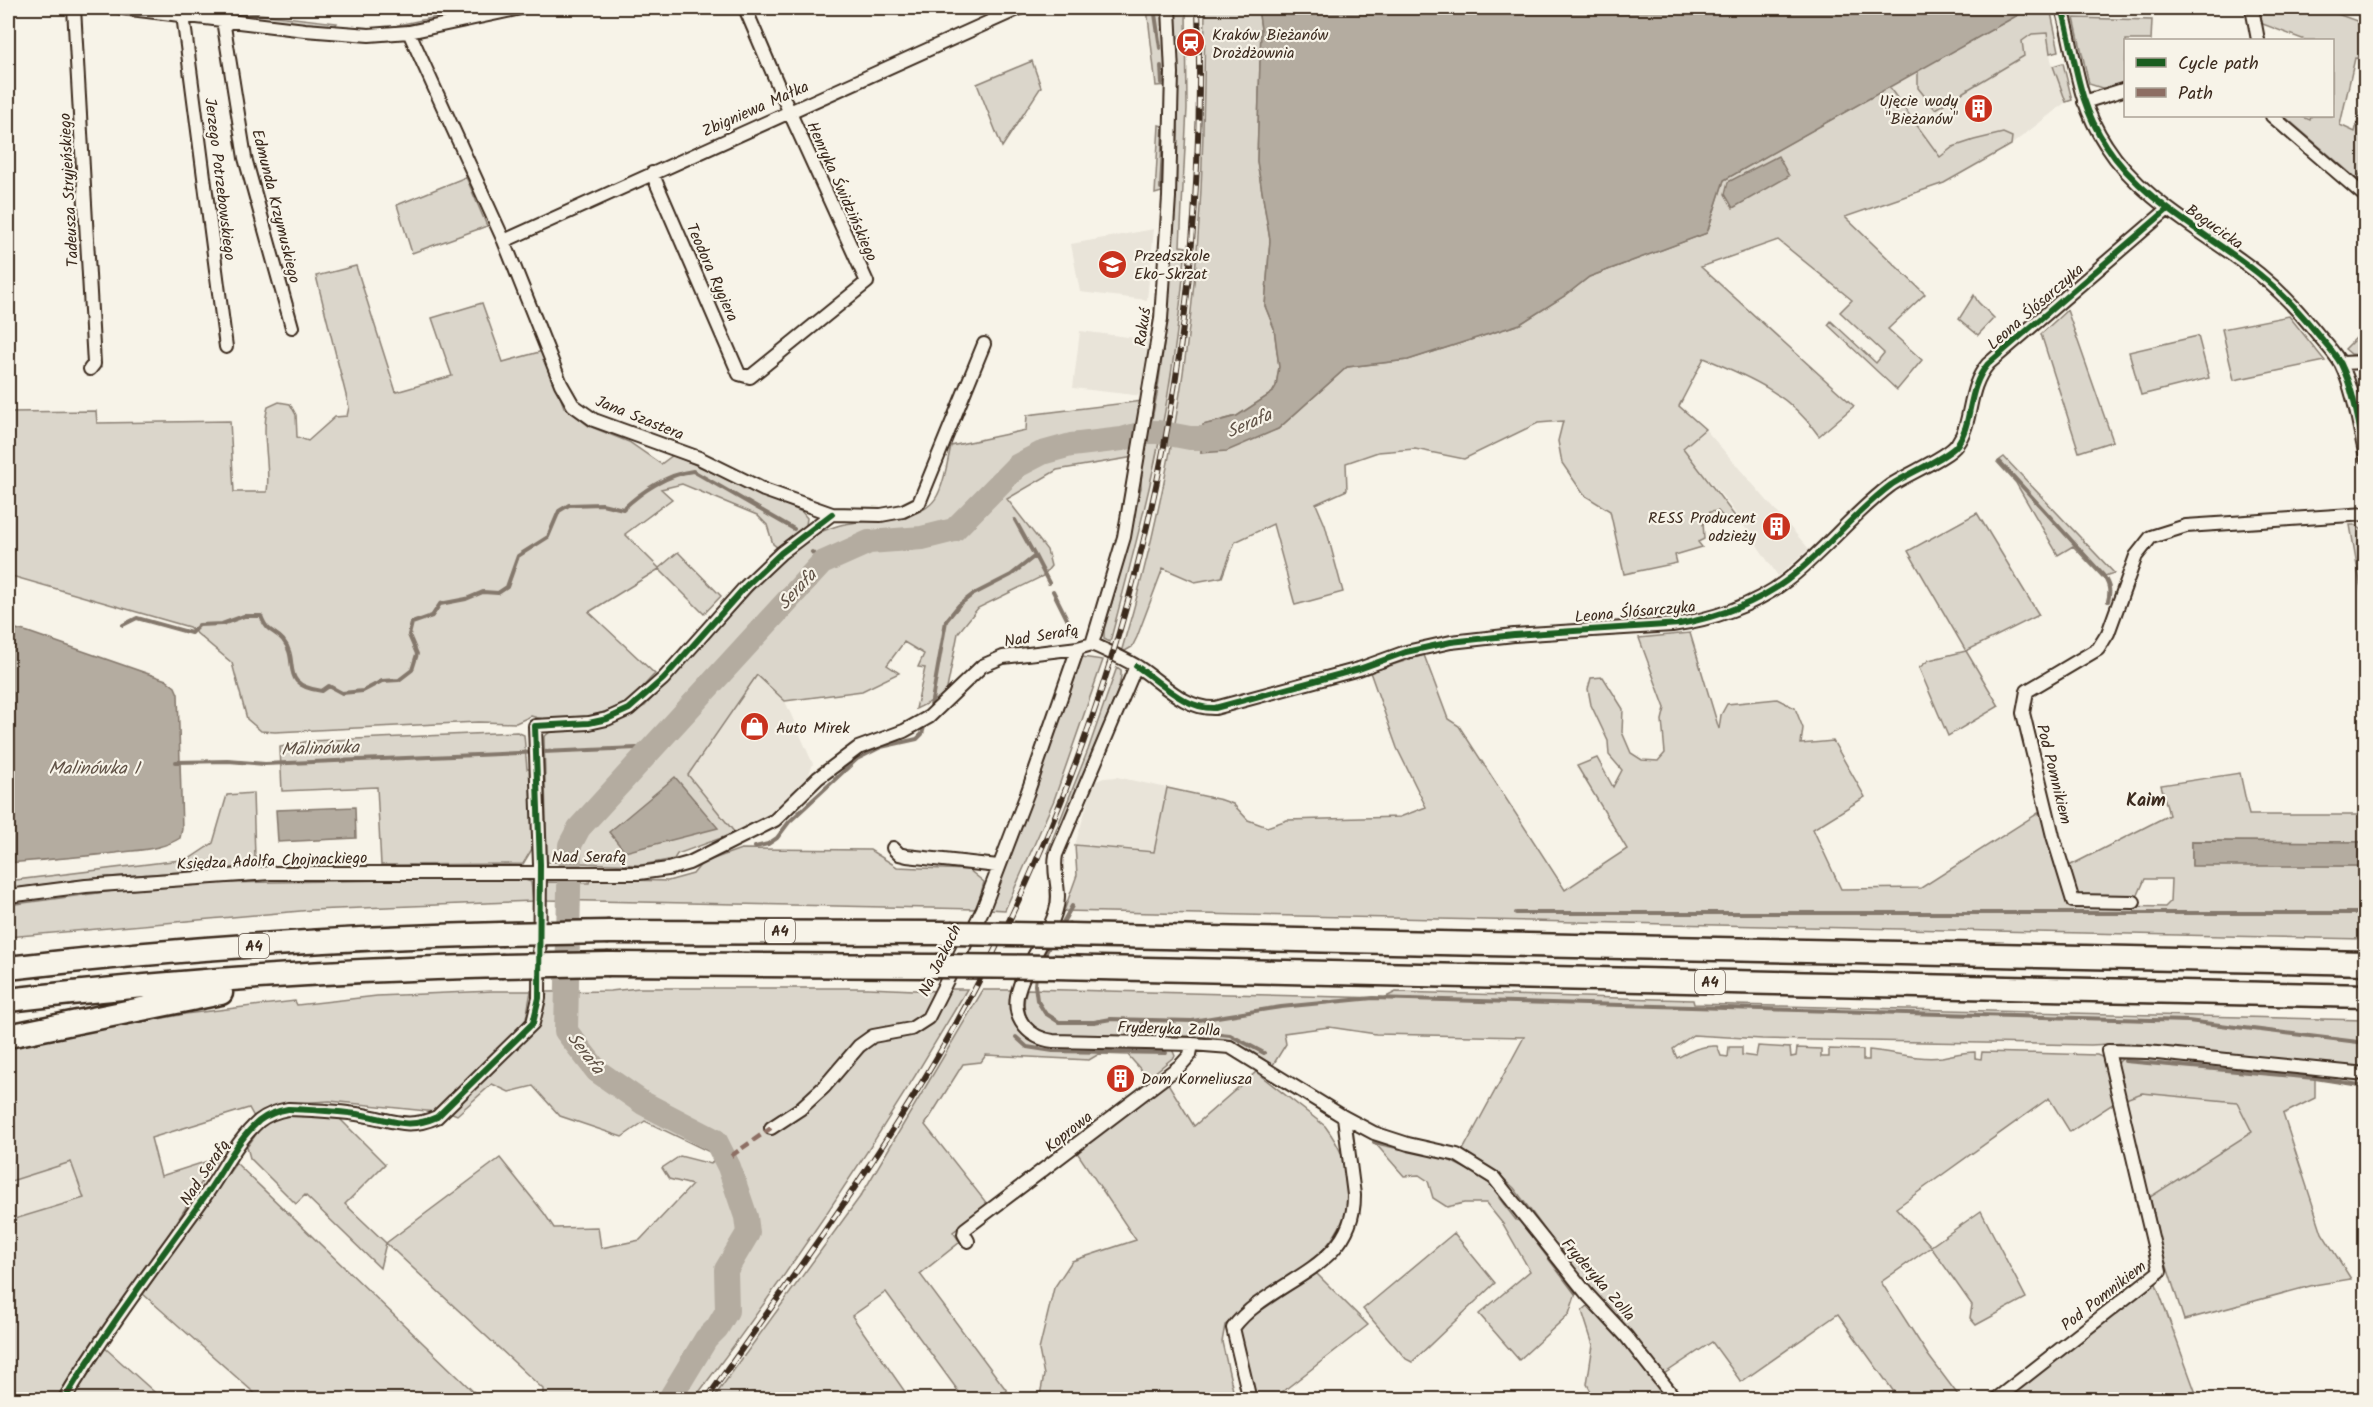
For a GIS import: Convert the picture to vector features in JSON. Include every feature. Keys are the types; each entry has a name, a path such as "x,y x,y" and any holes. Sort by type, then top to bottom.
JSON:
{"highway":[{"name":"A4","path":"8,968 140,954 418,936 609,932 1070,935 2366,963"},
{"name":"A4","path":"8,1000 162,985 413,968 609,964 1055,967 2366,996"},
{"path":"8,1036 305,975"}],"street":[{"name":"Tadeusza Stryjeńskiego","path":"74,8 94,364 90,369"},
{"path":"122,8 342,34 409,32 515,8"},
{"name":"Henryka Świdzińskiego","path":"745,8 867,282 750,377"},
{"name":"Zbigniewa Małka","path":"504,241 1020,8"},
{"name":"Rakuś","path":"1092,644 1125,537 1161,319 1169,197 1172,73 1169,8"},
{"name":"Bogucicka","path":"2062,8 2077,80 2084,102 2106,146 2131,175 2168,209 2259,274 2296,307 2341,363 2354,404 2366,457"},
{"path":"2252,8 2258,39"},
{"name":"Jerzego Potrzebowskiego","path":"183,15 226,347"},
{"name":"Edmunda Krzymuskiego","path":"224,20 245,158 292,327"},
{"name":"Jana Szastera","path":"409,32 504,241 561,384 573,405 594,420 699,458 764,490 832,514 881,515 903,511 919,503 984,344"},
{"path":"2084,102 2124,90"},
{"path":"2273,117 2366,197"},
{"name":"Teodora Rygiera","path":"652,173 739,374 750,377"},
{"name":"Leona Ślósarczyka","path":"1092,644 1136,666 1186,702 1203,708 1215,708 1315,682 1406,652 1451,642 1514,635 1672,625 1704,618 1752,601 1782,584 1890,486 1951,451 1959,441 1973,388 1988,364 2168,209"},
{"path":"2341,363 2366,362"},
{"path":"545,872 535,726 589,723 607,719 629,709 663,679 746,586 781,553 832,514"},
{"name":"Pod Pomnikiem","path":"2134,902 2073,901 2053,836 2023,713 2028,691 2098,649 2108,633 2136,556 2151,537 2186,526 2366,514"},
{"name":"Nad Serafą","path":"64,1400 135,1293 208,1192 229,1158 258,1122 276,1111 288,1109 364,1115 406,1124 425,1122 437,1117 533,1023 539,998 545,872 639,873 689,863 775,820 818,778 858,748 903,731 929,717 982,666 1003,657 1078,648 1092,644"},
{"name":"Na Jazkach","path":"771,1128 800,1109 824,1087 859,1046 873,1036 910,1029 928,1018 983,909 1027,794 1078,648"},
{"name":"Fryderyka Zolla","path":"1136,666 1056,855 1059,891 1057,909 1018,990 1016,1008 1019,1018 1029,1032 1045,1040 1217,1045 1237,1050 1344,1117 1392,1140 1457,1155 1494,1178 1587,1294 1626,1336 1676,1400"},
{"path":"893,848 899,854 907,856 998,866"},
{"name":"Księdza Adolfa Chojnackiego","path":"8,896 86,886 270,873 545,872"},
{"name":"Koprowa","path":"968,1241 964,1234 965,1229 1181,1065 1190,1055 1192,1044"},
{"name":"Pod Pomnikiem","path":"1995,1400 2160,1271 2108,1051 2147,1052 2366,1074"},
{"path":"1250,1400 1233,1328 1251,1309 1319,1262 1339,1243 1350,1226 1354,1195 1344,1117"}],"shaded area":[{"path":"479,8 493,8 399,27 398,25"},
{"path":"1147,8 1163,8 1169,85 1156,86"},
{"path":"1176,8 1186,8 1187,108 1180,246 1186,247 1182,288 1172,370 1159,440 1140,527 1110,642 1104,639 1104,623 1110,610 1141,488 1141,473 1157,394 1165,337 1178,132"},
{"path":"1205,8 1258,8 1261,29 1257,161 1270,240 1265,306 1274,328 1279,367 1276,386 1272,393 1237,416 1203,425 1201,453 1278,429 1347,367 1408,360 1520,324 1566,295 1589,277 1707,233 1724,180 1889,87 1940,157 1953,147 2003,133 2012,137 2011,145 1944,183 1845,217 1925,294 1888,329 1922,360 1897,390 1828,325 1831,321 1876,363 1884,353 1840,312 1852,300 1778,240 1701,267 1854,406 1819,436 1808,421 1768,388 1704,358 1679,406 1705,429 1683,448 1737,519 1724,518 1718,511 1710,512 1703,520 1704,539 1698,542 1702,547 1675,555 1677,563 1624,574 1610,511 1584,495 1562,463 1558,441 1563,421 1538,423 1464,459 1415,449 1378,452 1346,463 1347,490 1316,504 1325,525 1343,592 1295,605 1273,524 1235,542 1222,577 1195,582 1163,568 1137,637 1132,647 1125,651 1122,649 1151,541 1174,431 1190,319 1201,182"},
{"path":"2025,8 2050,8 2059,51 2050,53 2047,33 2032,34 2022,41 2024,56 1935,109 1918,88 1918,70 2025,11"},
{"path":"2044,8 2051,60 2066,102 2011,145 1955,177 1889,87 2025,11"},
{"path":"2257,8 2321,8 2365,24 2365,59 2355,58 2340,125 2355,132 2365,91 2365,167 2357,179 2285,117 2303,117 2310,120 2311,117 2334,117 2334,39 2302,39 2260,23"},
{"path":"233,11 337,23 334,27 232,15"},
{"path":"2074,18 2152,20 2151,39 2124,39 2124,84 2105,89 2089,84"},
{"path":"1032,61 1041,87 1002,147 977,84"},
{"path":"2063,63 2072,100 2066,102 2053,66"},
{"path":"1159,125 1167,127 1165,191 1155,194"},
{"path":"466,177 487,226 412,253 397,205"},
{"name":"Przedszkole Eko-Skrzat","path":"1154,229 1147,300 1080,292 1071,244"},
{"path":"356,266 396,392 452,376 432,318 482,303 503,362 543,351 564,407 589,426 629,442 661,464 673,455 802,512 807,518 806,525 777,547 773,544 767,525 757,515 682,484 661,489 672,499 625,534 659,568 678,552 721,596 704,614 659,569 589,612 655,674 624,704 602,713 566,720 531,716 516,723 478,722 261,731 247,719 232,663 189,627 8,575 8,412 96,411 97,423 230,421 234,492 267,492 265,428 268,407 279,402 290,404 296,415 297,437 308,441 335,417 347,416 349,407 316,276"},
{"path":"1974,295 1994,318 1978,335 1959,319"},
{"path":"2067,310 2113,441 2079,452 2041,334"},
{"path":"2289,316 2325,361 2234,380 2222,329"},
{"path":"2365,329 2365,356 2351,354 2345,349"},
{"path":"1080,331 1152,340 1143,396 1073,388"},
{"path":"2198,336 2209,378 2141,395 2129,352"},
{"path":"1142,401 1134,457 1057,470 1007,499 1047,550 1051,566 1043,576 978,608 958,633 946,694 916,709 925,668 918,667 924,654 904,642 887,665 899,673 862,691 785,701 757,675 688,775 735,833 677,854 674,859 641,865 547,862 544,737 551,731 598,728 645,706 785,555 798,545 822,531 837,526 906,516 930,505 942,485 951,446 1026,430 1027,415"},
{"path":"1705,429 1809,549 1778,576 1729,504 1682,448"},
{"path":"2004,457 2114,573 2102,577 2073,546 2058,555 2016,483 1997,462"},
{"path":"1977,513 2039,615 1966,651 1908,551"},
{"path":"2350,525 2355,525 2365,532 2365,611"},
{"path":"1690,633 1719,729 1721,715 1727,704 1777,699 1795,708 1803,728 1801,744 1833,741 1865,797 1813,829 1841,889 1921,888 2043,810 2068,905 2165,907 2170,902 2171,879 2145,879 2137,897 2075,896 2067,867 2169,815 2161,785 2240,773 2249,815 2365,815 2365,842 2192,841 2192,865 2365,866 2365,939 1064,911 1077,875 1075,845 1154,852 1167,788 1233,804 1248,820 1267,827 1287,820 1400,817 1426,807 1397,748 1370,672 1424,655 1448,719 1459,726 1565,890 1627,849 1577,766 1597,758 1613,787 1622,770 1609,755 1608,741 1591,705 1588,689 1591,678 1603,677 1623,709 1622,732 1631,753 1642,760 1658,761 1665,753 1662,720 1665,708 1639,638"},
{"path":"1966,651 1999,706 1948,736 1919,668 1929,660"},
{"path":"1082,657 1103,660 1054,800 1005,910 989,909 1050,736"},
{"path":"1117,667 1121,670 1121,676 1116,696 1072,806 1047,853 1088,750"},
{"path":"758,675 785,701 813,764 806,782 784,805 764,820 735,833 688,775"},
{"path":"517,732 524,735 527,769 532,769 532,849 523,864 381,865 377,787 282,791 280,747 309,741"},
{"path":"1117,777 1167,788 1154,853 1075,845 1094,782"},
{"path":"253,793 255,857 266,857 265,866 95,878 8,889 8,881 189,859 213,843 227,795"},
{"path":"741,849 870,850 897,867 969,870 984,882 977,909 546,900 546,882 589,883 590,879 668,881 693,874 702,863"},
{"path":"519,878 531,882 533,901 312,910 8,937 8,905 113,891 223,883"},
{"path":"639,988 868,988 937,991 924,1015 909,1024 877,1029 862,1038 816,1088 765,1126 769,1132 823,1094 873,1042 909,1035 949,989 967,989 903,1095 836,1199 767,1300 694,1399 543,1399 543,1389 386,1243 500,1158 554,1228 598,1227 601,1248 640,1240 692,1185 669,1179 662,1168 680,1156 711,1164 716,1155 645,1121 622,1137 560,1116 533,1086 509,1092 492,1084 457,1115 447,1111 538,1025 547,992"},
{"path":"1027,989 1384,998 1396,992 1693,1000 1694,1004 2365,1020 2365,1070 2128,1043 2091,1045 1923,1042 1762,1039 1693,1035 1673,1049 1677,1058 1706,1046 1717,1046 1721,1056 1728,1057 1729,1047 1742,1047 1742,1055 1756,1057 1758,1046 1790,1048 1791,1057 1796,1056 1797,1048 1821,1049 1821,1057 1829,1057 1829,1049 1863,1050 1863,1060 1869,1060 1869,1050 1933,1058 1966,1052 1975,1052 1975,1058 1981,1059 1982,1052 2097,1055 2104,1058 2116,1102 2070,1132 2049,1098 1896,1208 1931,1246 1981,1211 2026,1298 1976,1325 1970,1318 1972,1305 1931,1247 1881,1282 1928,1355 1961,1399 1899,1399 1838,1314 1741,1382 1712,1342 1655,1380 1668,1399 1595,1399 1587,1384 1593,1345 1582,1311 1590,1304 1584,1283 1514,1188 1494,1170 1462,1152 1524,1037 1376,1034 1329,1027 1284,1033 1286,1044 1273,1065 1243,1046 1225,1039 1194,1036 1071,1037 1049,1034 1036,1028 1028,1018 1024,1007"},
{"path":"983,990 1013,990 1010,1007 1014,1023 1024,1036 1039,1045 1172,1049 1175,1056 1148,1078 1128,1055 1099,1054 1089,1060 986,1055 981,1062 963,1064 925,1125 988,1205 953,1232 960,1242 920,1274 1013,1399 964,1399 886,1292 852,1316 910,1399 712,1400 862,1194"},
{"path":"531,991 526,1019 514,1036 457,1088 436,1112 330,1101 278,1104 254,1117 249,1108 151,1138 161,1176 217,1158 161,1247 56,1399 8,1399 8,1221 84,1198 71,1162 8,1182 8,1047 185,1014 295,1001 297,1005 377,996"},
{"path":"2125,1056 2365,1079 2365,1086 2315,1078 2315,1098 2283,1114 2322,1233 2351,1279 2314,1285 2184,1320 2162,1251 2150,1197 2252,1132 2237,1102 2142,1093 2123,1100 2117,1064"},
{"path":"1256,1072 1325,1126 1344,1160 1350,1191 1343,1219 1328,1244 1306,1267 1225,1325 1222,1342 1235,1399 1039,1400 1044,1375 1039,1350 1054,1288 1072,1261 1136,1240 1076,1151 1166,1080 1194,1126"},
{"path":"2142,1093 2237,1102 2252,1133 2150,1197 2123,1100"},
{"path":"277,1114 336,1115 385,1164 345,1204 386,1243 380,1268 305,1195 296,1204 250,1158 247,1147 262,1126"},
{"path":"1374,1142 1447,1158 1491,1181 1499,1191 1499,1198 1516,1220 1521,1221 1576,1293 1569,1314 1519,1360 1479,1314 1530,1271 1503,1224 1486,1203 1464,1203 1447,1207 1433,1198 1428,1181 1419,1175 1404,1176"},
{"path":"71,1162 84,1199 8,1221 8,1182"},
{"path":"236,1163 481,1399 261,1399 143,1294"},
{"path":"1454,1233 1495,1283 1412,1362 1406,1359 1363,1309"},
{"path":"1316,1273 1368,1325 1273,1399 1253,1399 1236,1343 1240,1325"},
{"path":"2155,1281 2198,1399 2014,1400 2012,1393"},
{"path":"104,1347 162,1399 72,1400"}],"water":[{"path":"1258,8 2025,8 2025,11 1724,180 1707,233 1589,277 1566,295 1520,324 1408,360 1347,367 1278,429 1227,451 1201,453 1203,425 1237,416 1272,393 1276,386 1279,367 1274,328 1265,306 1270,240 1257,161 1261,29"},
{"path":"1778,156 1789,176 1733,208 1725,194 1728,182"},
{"name":"Malinówka 1","path":"8,627 166,680 175,687 178,694 182,829 180,838 165,845 141,850 8,863"},
{"path":"675,777 718,828 625,852 609,832"},
{"path":"355,807 356,838 278,842 276,810"},
{"path":"2192,841 2365,842 2365,866 2192,866"}],"waterway":[{"path":"1155,14 1160,48"},
{"path":"1161,66 1162,83"},
{"path":"1161,188 1164,128"},
{"name":"Serafa","path":"669,1400 706,1339 717,1328 727,1311 726,1270 748,1233 746,1217 729,1167 716,1141 643,1103 597,1071 566,1031 570,845 579,828 822,563 869,542 922,538 954,530 1017,466 1042,453 1071,445 1122,439 1146,432 1190,438 1203,438 1232,432"},
{"path":"2000,462 2103,575 2109,587 2108,601"},
{"path":"123,625 137,618 191,633 199,625 222,624 244,616 261,616 268,629 283,640 288,648 292,672 299,684 322,691 329,686 342,693 363,691 382,681 399,680 412,670 417,654 409,635 412,623 432,616 440,604 466,599 483,592 498,593 507,587 518,556 548,537 559,511 569,505 602,504 623,509 655,485 674,476 693,471 794,529"},
{"path":"995,487 1001,497"},
{"path":"931,706 946,621 959,605 972,595 1011,575 1035,556 1015,520"},
{"path":"812,552 822,563"},
{"path":"1035,556 1049,583"},
{"path":"1053,591 1074,633"},
{"path":"755,847 768,844 777,838 789,822 857,759 881,747 917,739 922,734 925,724"},
{"name":"Malinówka","path":"176,762 228,761 265,764 650,749"},
{"path":"1061,926 1072,906"},
{"path":"1516,913 2366,913"},
{"path":"1043,958 1051,943"},
{"path":"1036,976 1037,1000 1045,1013 1059,1022 1094,1022 1111,1019 1192,1021 1281,1007 1373,998 2188,1021 2366,1043"},
{"path":"1141,1034 1142,1020"},
{"path":"1192,1021 1195,1029 1200,1032 1230,1035 1264,1053"},
{"path":"1016,1037 1027,1047 1053,1051 1166,1053"},
{"path":"2125,1061 2315,1078 2366,1086"},
{"path":"1374,1142 1401,1148"},
{"path":"1447,1158 1469,1169"},
{"path":"1526,1227 1576,1293"}],"railway":[{"path":"706,1400 858,1182 943,1047 1006,927 1060,803 1106,675 1142,545 1170,413 1189,279 1198,144 1198,8"}],"marked path":[{"path":"731,1156 771,1128"}],"cycle path":[{"path":"2062,8 2088,112 2106,145 2121,165 2157,200 2274,287 2336,356 2350,387 2366,457"},
{"path":"1136,666 1183,699 1193,704 1215,708 1359,669 1406,652 1451,642 1514,635 1680,624 1722,613 1749,602 1774,589 1800,570 1891,485 1952,450 1962,436 1976,384 1988,364 2168,209"},
{"path":"64,1400 115,1321 205,1196 237,1147 259,1121 273,1113 288,1109 354,1114 400,1123 427,1121 437,1117 533,1023 539,998 540,864 535,726 589,723 607,719 629,709 663,679 746,586 781,553 832,514"}],"place":[{"name":"Kraków Bieżanów Drożdżownia","path":"1191,43"},
{"name":"Ujęcie wody \"Bieżanów\"","path":"1979,109"},
{"name":"Przedszkole Eko-Skrzat","path":"1113,264"},
{"name":"RESS Producent odzieży","path":"1777,526"},
{"name":"Auto Mirek","path":"755,727"},
{"name":"Dom Korneliusza","path":"1120,1078"}],"district":[{"name":"Kaim","path":"2146,800"}]}
